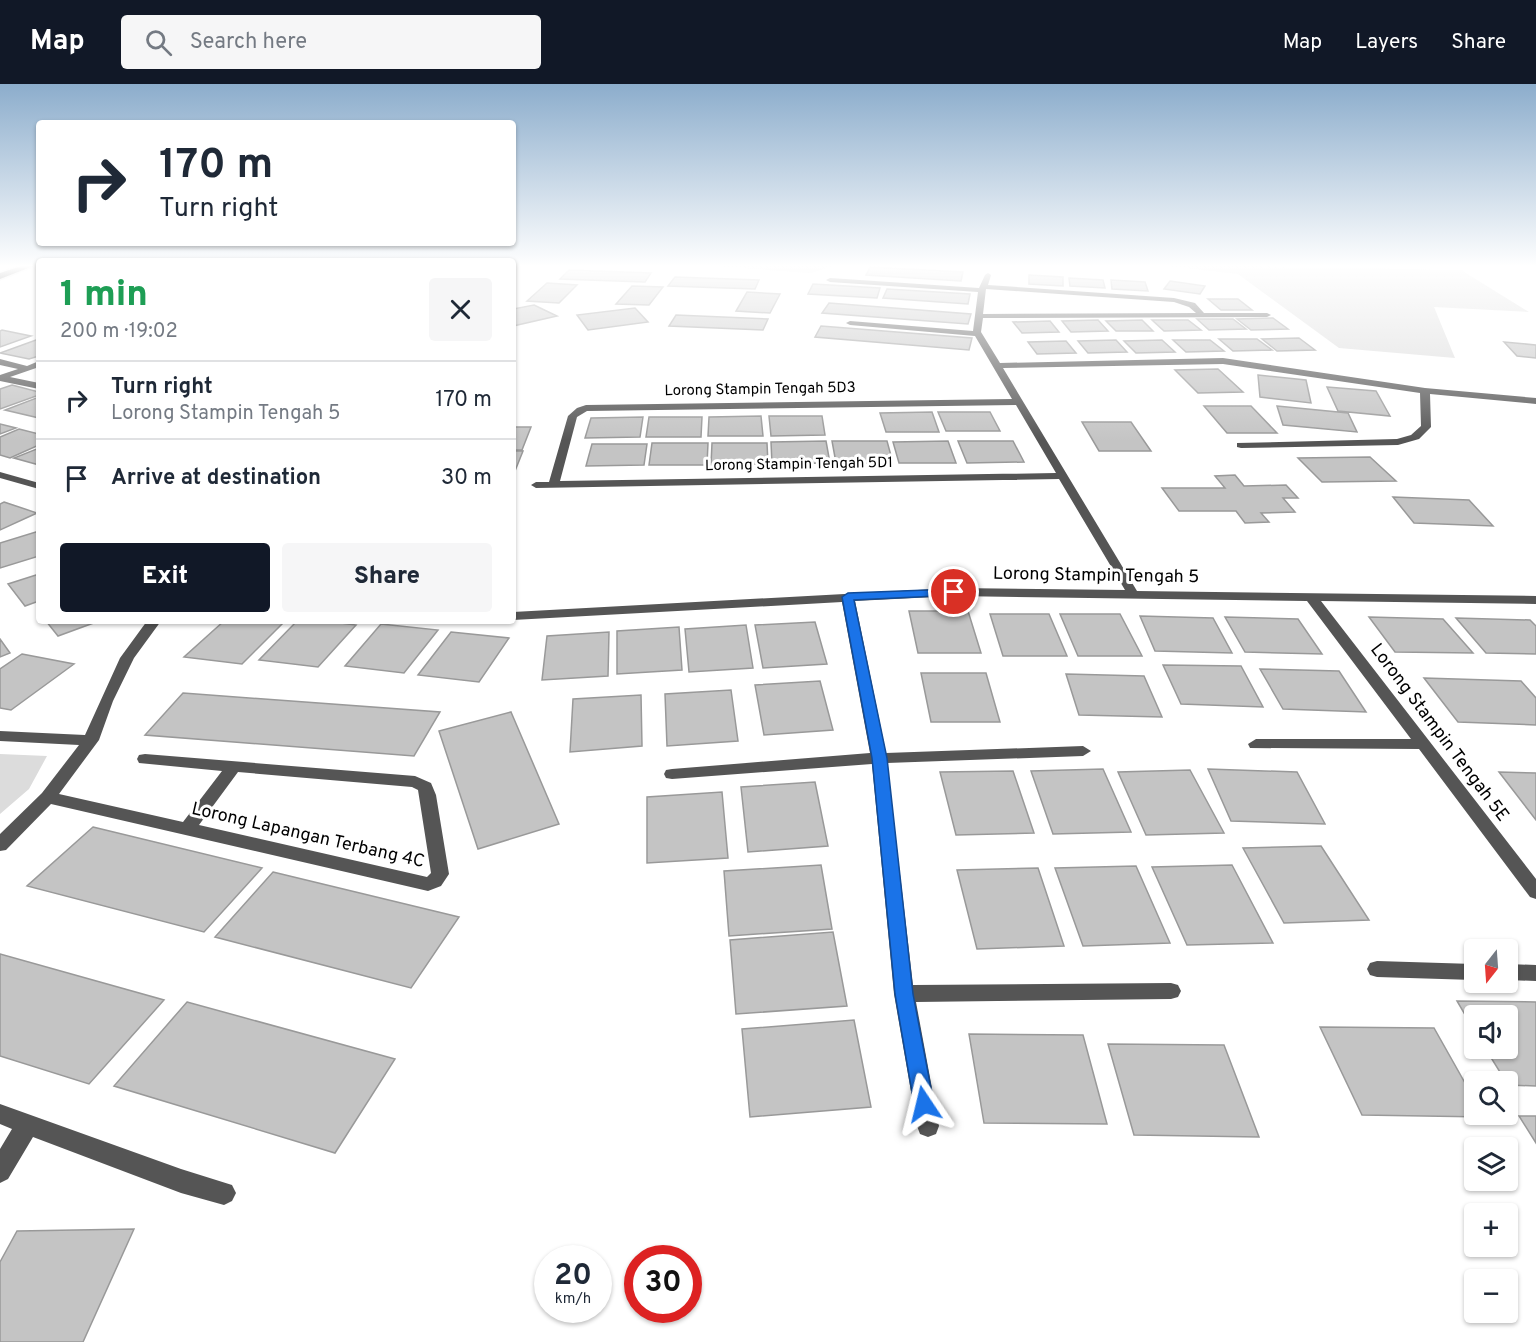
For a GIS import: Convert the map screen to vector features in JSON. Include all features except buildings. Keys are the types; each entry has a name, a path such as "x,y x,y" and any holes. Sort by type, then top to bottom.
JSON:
{"street":[{"path":"858,324 978,334"},
{"path":"979,324 978,334 1133,594"},
{"path":"998,366 1223,361 1425,391 1536,401"},
{"path":"0,362 27,368"},
{"path":"0,378 36,365"},
{"path":"0,378 36,386"},
{"path":"1241,445 1398,442 1415,437 1426,427 1425,391"},
{"name":"Lorong Stampin Tengah 5D3","path":"554,484 573,416 586,408 1020,402"},
{"path":"0,475 36,485"},
{"name":"Lorong Stampin Tengah 5D1","path":"536,485 1062,476"},
{"name":"Lorong Stampin Tengah 5","path":"516,616 954,592 1536,600"},
{"path":"848,597 879,758 904,994 928,1126"},
{"name":"Lorong Stampin Tengah 5E","path":"1312,598 1536,892"},
{"path":"0,845 48,797 92,740 105,701 127,658 152,624"},
{"path":"0,736 92,740"},
{"path":"1256,744 1423,744"},
{"path":"672,774 879,758 1083,751"},
{"name":"Lorong Lapangan Terbang 4C","path":"48,797 428,884 435,881 440,874 425,787 415,782 145,759"},
{"path":"188,829 234,766"},
{"path":"1377,969 1464,972"},
{"path":"1518,972 1536,973"},
{"path":"904,994 1171,991"},
{"path":"0,1114 224,1193"},
{"path":"0,1171 27,1125"}],"shaded area":[{"path":"1306,324 1441,324 1455,358 1339,348"},
{"path":"0,754 47,756 29,789 0,814"}],"route":[{"path":"924,1104 904,994 879,758 848,597 954,592"}]}
